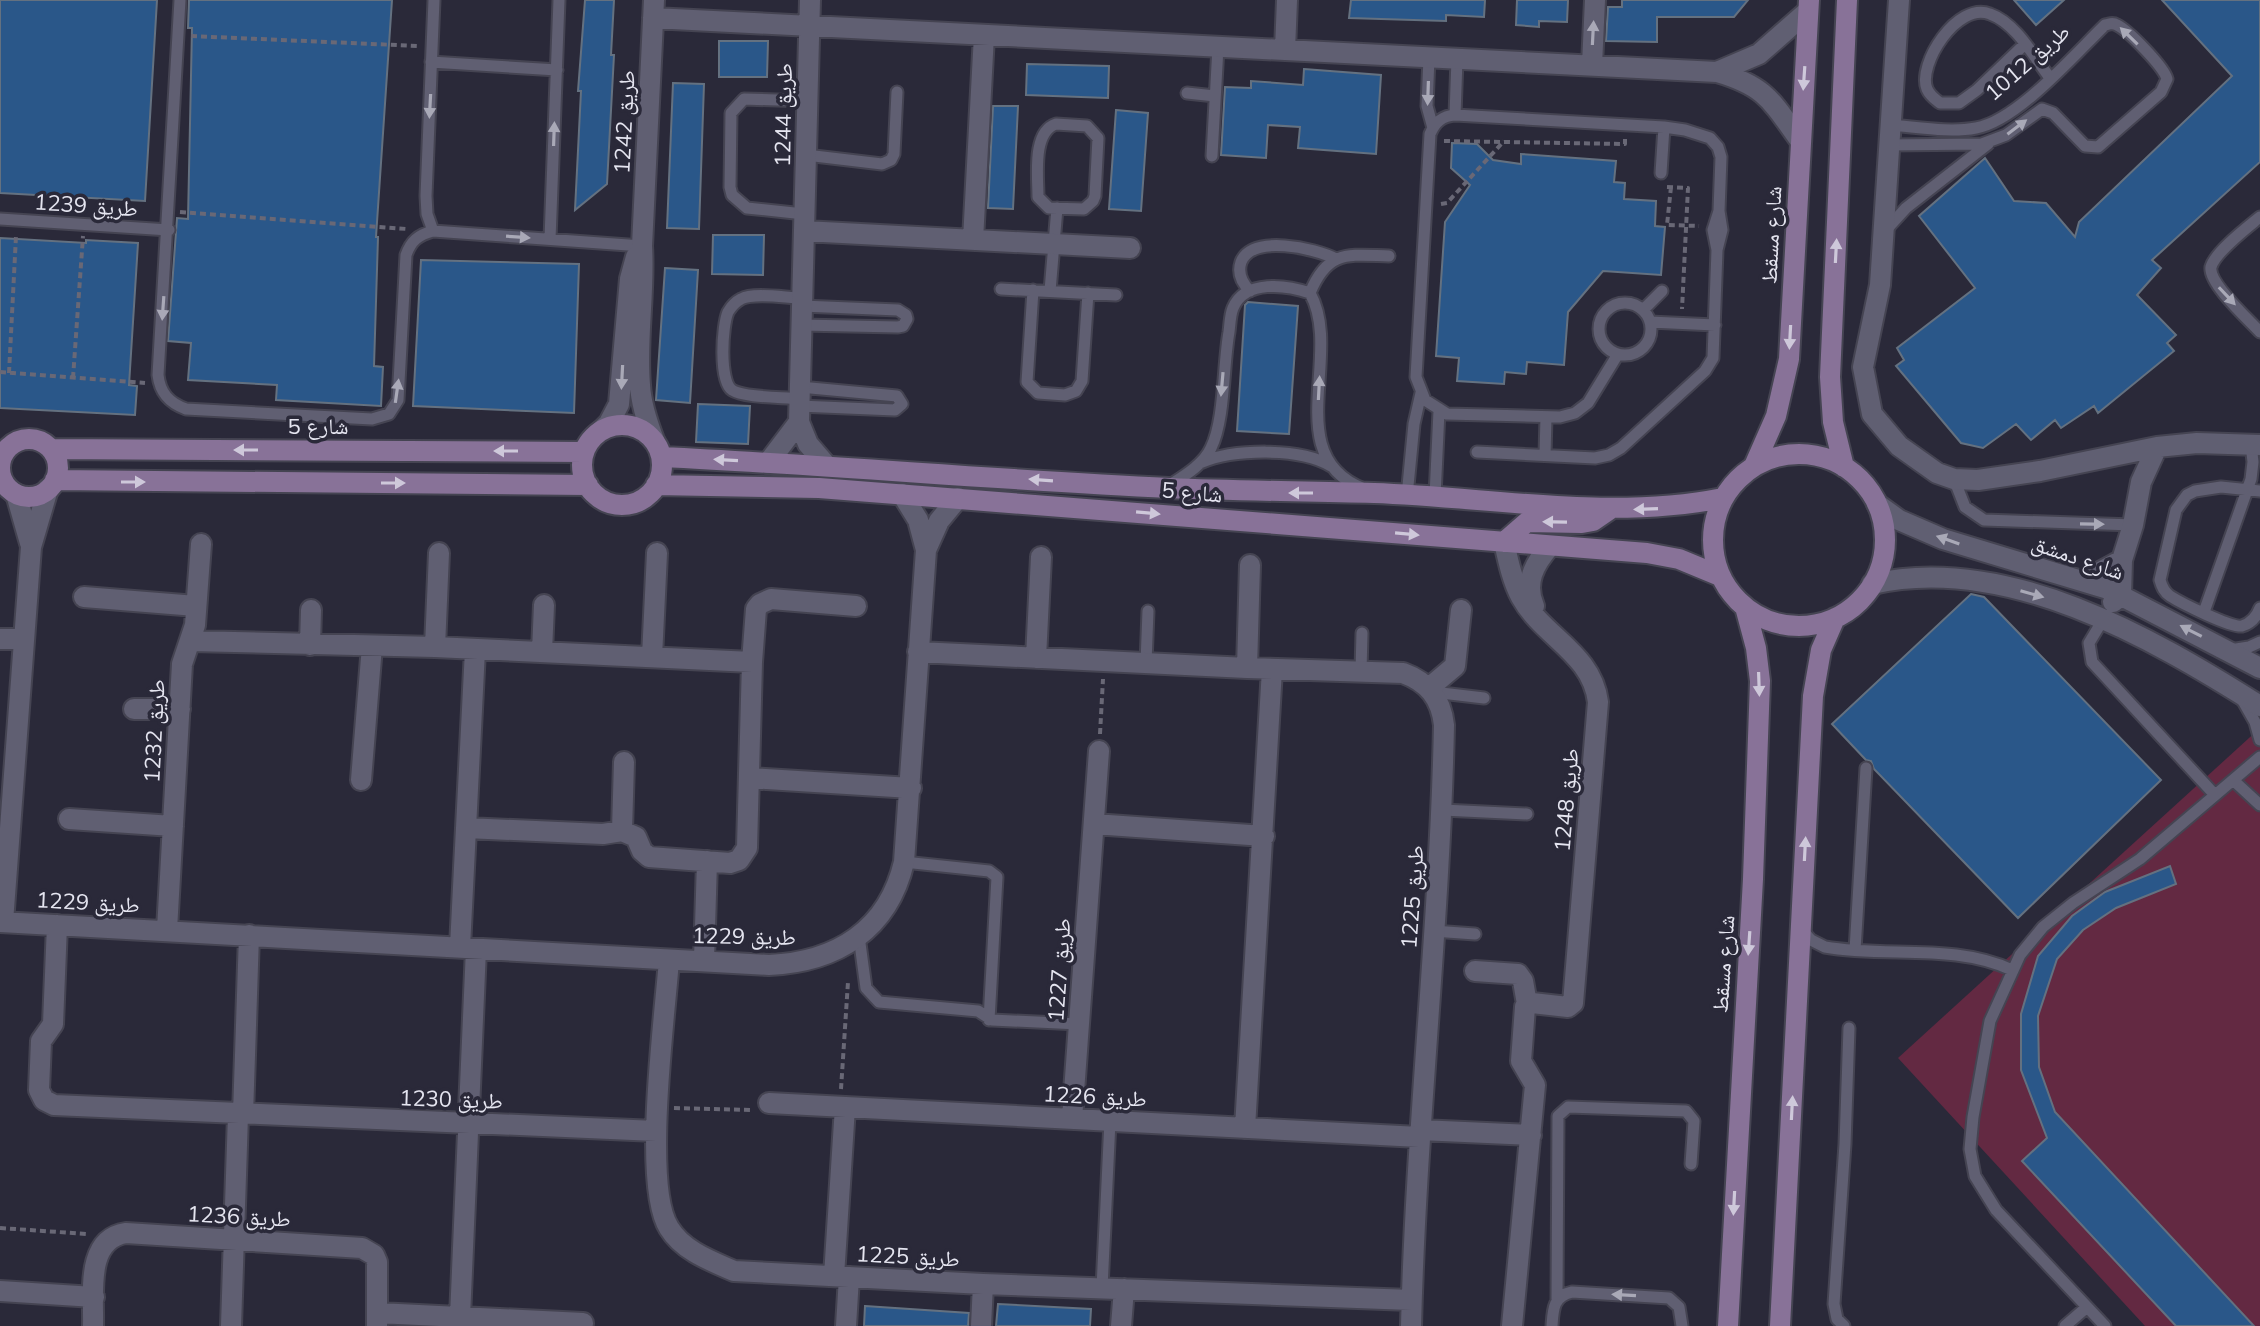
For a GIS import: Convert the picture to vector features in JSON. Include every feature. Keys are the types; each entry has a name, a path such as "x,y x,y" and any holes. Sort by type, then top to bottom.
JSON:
{"street":[{"name":"طريق 1244","path":"800,404 810,0"},
{"path":"1285,50 1287,0"},
{"path":"1592,65 1595,0"},
{"path":"1844,467 1833,422 1830,377 1847,0"},
{"path":"1899,0 1880,285 1863,367 1872,414 1899,446 1937,473 1954,479 1978,480 2040,471 2157,447 2197,443 2256,445"},
{"path":"1717,72 1759,54 1809,6"},
{"name":"شارع مسقط","path":"1754,466 1776,416 1789,359 1799,139 1809,6"},
{"path":"653,9 809,26 1717,72 1742,79 1766,94 1799,139"},
{"name":"طريق 1242","path":"653,9 642,246 644,286 640,388 658,449"},
{"path":"973,240 984,35"},
{"path":"804,223 973,240 1130,248"},
{"name":"طريق 1242","path":"602,430 619,404 630,279 642,246"},
{"path":"768,463 800,404"},
{"path":"800,404 808,444 826,465"},
{"path":"615,425 629,426 643,431 658,449 660,477 639,501 616,504 595,494 588,485 582,463 584,452 602,430 615,425"},
{"path":"1,922 31,547 58,464 51,449 33,440 20,441 4,448 0,464 31,547"},
{"path":"2066,604 2098,606 2121,596 2122,560 2133,525 2141,482 2157,447"},
{"name":"شارع 5","path":"51,449 584,452"},
{"name":"شارع 5","path":"658,449 768,463 1166,488 1435,496 1610,510 1684,506 1723,498"},
{"path":"2127,453 2136,465 2141,482"},
{"path":"1799,454 1830,460 1844,467 1858,477 1877,504 1884,524 1885,545 1881,565 1872,584 1850,609 1835,618 1812,625 1788,625 1765,619 1745,607 1720,576 1712,545 1716,513 1723,498 1754,466 1783,455 1799,454"},
{"path":"7,487 31,497 52,485 588,485"},
{"name":"شارع 5","path":"656,485 819,488 1504,542 1668,557 1720,576"},
{"name":"طريق 1229","path":"1,922 669,960 793,964 840,949 859,936 889,904 900,883 904,862 926,550 918,520 902,494"},
{"name":"طريق 1229","path":"926,550 939,521 958,498"},
{"name":"شارع دمشق","path":"1877,504 1899,520 1943,539 2089,583 2121,596 2260,668"},
{"path":"1504,542 1527,522 1582,523 1593,521 1610,510"},
{"name":"طريق 1248","path":"1504,542 1522,598 1585,665 1594,683 1598,702 1573,1003 1568,1007 1527,1004"},
{"name":"طريق 1232","path":"167,930 182,664 191,641 201,544"},
{"name":"طريق 1248","path":"1541,620 1529,588 1536,564 1550,546"},
{"path":"435,647 439,553"},
{"path":"652,657 657,553"},
{"path":"1036,658 1041,557"},
{"path":"2089,583 2109,566 2122,560"},
{"path":"1247,668 1250,565"},
{"path":"1872,584 1924,577 1981,580 2066,604 2104,618 2260,706"},
{"path":"84,597 196,606"},
{"path":"466,828 603,834 622,831 636,837 642,851 649,857 735,862 745,852 754,615 765,601 856,606"},
{"path":"542,652 544,605"},
{"name":"شارع مسقط","path":"1728,1326 1753,879 1760,681 1756,648 1745,607"},
{"path":"310,645 311,610"},
{"path":"918,652 1403,673 1423,682 1431,690 1455,666 1461,610"},
{"path":"1780,1326 1816,673 1821,650 1835,618"},
{"path":"0,639 23,639"},
{"path":"191,641 435,647 752,662"},
{"path":"361,780 372,646"},
{"path":"460,1317 467,1123 466,828 475,650"},
{"path":"1245,1128 1272,669"},
{"name":"طريق 1225","path":"1411,1326 1420,1134 1443,810 1444,725 1439,702 1431,690"},
{"path":"134,709 180,709"},
{"name":"طريق 1227","path":"1072,1119 1099,751"},
{"path":"622,831 624,762"},
{"path":"750,778 911,788"},
{"path":"69,819 173,826"},
{"path":"1094,824 1264,836"},
{"path":"704,960 707,861"},
{"name":"طريق 1230","path":"57,925 53,1024 41,1041 39,1090 48,1103 240,1115 656,1131"},
{"path":"231,1326 232,1239 249,935"},
{"name":"طريق 1225","path":"669,960 656,1131 657,1193 669,1228 699,1256 734,1271 1411,1300"},
{"path":"1475,971 1518,974 1523,981 1527,1004 1521,1061 1535,1085 1512,1326"},
{"name":"طريق 1226","path":"769,1103 1245,1128 1531,1135"},
{"name":"طريق 1225","path":"841,1276 842,1107"},
{"name":"طريق 1236","path":"113,1236 126,1233 362,1248 374,1255 377,1262 377,1319"},
{"path":"93,1326 97,1255 103,1243 113,1236"},
{"path":"841,1276 846,1326"},
{"path":"981,1326 983,1284"},
{"path":"1121,1326 1124,1289"},
{"path":"0,1291 94,1297"},
{"path":"377,1319 460,1317 482,1322 583,1323"}],"lane":[{"path":"180,0 159,384 169,400 186,409 372,419 389,414 398,400 406,255 415,239 433,231 642,246"},
{"path":"433,231 427,214 426,196 434,0"},
{"path":"550,239 559,0"},
{"path":"2025,44 1959,103 1940,103 1927,89 1925,79 1934,54 1952,24 1971,13 1992,14 2025,44 2050,78"},
{"name":"طريق 1012","path":"2110,23 2120,26 2160,66 2167,79 2161,92 2098,147 2085,146 2053,113 2042,109 2013,130 1982,144 1888,135 1989,125 2012,113 2110,23"},
{"path":"1212,156 1218,47"},
{"path":"1429,57 1427,106 1433,128 1416,377 1421,393 1439,411 1447,414 1568,415 1582,408 1618,354"},
{"path":"1455,115 1457,59"},
{"path":"431,62 557,70"},
{"path":"806,155 882,164 888,162 894,154 897,92"},
{"path":"1187,93 1215,96"},
{"path":"804,223 747,208 737,201 730,187 731,120 734,107 744,99 808,101"},
{"path":"1433,128 1444,117 1455,115 1664,127 1710,138 1721,157 1719,211 1722,230 1717,250"},
{"path":"1056,124 1087,126 1095,133 1098,144 1093,201 1084,209 1057,208 1044,206 1038,197 1040,138 1046,129 1056,124"},
{"path":"1661,173 1664,127"},
{"path":"1884,233 1906,208 1991,142"},
{"path":"1050,291 1057,208"},
{"path":"1477,452 1595,458 1609,455 1621,448 1710,365 1714,351 1717,250 1713,227 1719,211"},
{"path":"2260,217 2218,256 2211,267 2216,284 2260,332"},
{"name":"طريق 1239","path":"0,219 169,230"},
{"path":"1250,291 1244,285 1239,270 1241,261 1252,249 1260,246 1307,249 1336,259"},
{"path":"1310,293 1320,273 1344,255 1389,256"},
{"path":"1166,488 1198,464 1211,449 1220,410 1233,306 1250,291 1267,286 1291,286 1310,293 1318,307 1322,333 1317,420 1320,446 1325,457 1351,484 1376,493"},
{"path":"1001,289 1116,295"},
{"path":"1033,290 1027,382 1038,393 1065,395 1076,391 1082,381 1088,293"},
{"path":"1643,310 1662,291"},
{"path":"800,404 897,396 902,404 895,410 800,404 739,393 729,387 723,374 726,321 733,304 745,297 752,297 802,310 898,327 903,326 907,319 898,310 802,310"},
{"path":"1625,303 1643,310 1650,322 1649,340 1643,348 1627,355 1618,354 1603,343 1599,326 1602,317 1616,305 1625,303"},
{"path":"1650,322 1715,325"},
{"path":"1407,496 1414,424 1421,393"},
{"path":"1435,496 1439,411"},
{"path":"1545,455 1546,417"},
{"path":"2204,612 2254,490 2256,445"},
{"path":"1198,464 1230,454 1299,455 1322,461 1338,471"},
{"path":"1954,479 1965,507 1984,520 2133,525"},
{"path":"2254,490 2221,487 2187,495 2176,510 2160,574 2161,585 2172,597 2229,624 2242,626 2254,619 2260,608"},
{"path":"1146,663 1148,611"},
{"path":"2104,618 2089,643 2092,662 2215,795"},
{"path":"1361,671 1362,633"},
{"path":"2230,650 2260,642"},
{"path":"2105,1326 1988,1200 1975,1176 1972,1162 1975,1095 1990,1021 2012,970 2030,941 2057,914 2140,859 2258,758 2260,742 2245,703 2232,688"},
{"path":"1431,690 1484,698"},
{"path":"1855,950 1866,768"},
{"path":"2233,780 2260,805"},
{"path":"1443,810 1527,814"},
{"path":"904,862 989,871 997,877 989,1020"},
{"path":"1801,929 1811,940 1825,947 1971,957 1998,963 2012,970"},
{"path":"1433,931 1475,934"},
{"path":"859,936 866,988 873,999 886,1003 978,1011 989,1020 1079,1024"},
{"path":"1836,1324 1834,1304 1849,1028"},
{"path":"1552,1326 1557,1299 1558,1116 1562,1110 1568,1107 1686,1111 1694,1121 1691,1164"},
{"path":"1102,1288 1110,1121"},
{"path":"1557,1299 1572,1292 1669,1298 1679,1307 1682,1326"},
{"path":"2065,1326 2087,1307"}],"path":[{"path":"177,35 432,47"},
{"path":"1430,141 1625,144 1625,124"},
{"path":"1426,205 1447,203 1504,141"},
{"path":"1661,173 1660,187 1688,188 1682,324"},
{"path":"1671,187 1667,225 1713,227"},
{"path":"170,212 433,231"},
{"path":"9,373 17,220"},
{"path":"73,378 84,225"},
{"path":"0,372 159,384"},
{"path":"1099,751 1104,661"},
{"path":"840,949 848,978 842,1107"},
{"path":"658,1108 760,1110 769,1103"},
{"path":"0,1228 113,1236"}],"shaded area":[{"path":"2260,728 2260,1326 2145,1326 1898,1058"}],"building":[{"path":"0,0 157,0 145,201 0,193"},
{"path":"189,0 392,0 376,237 374,366 383,367 381,406 276,400 277,385 188,380 191,343 168,341 177,218 188,219 192,28 188,28"},
{"path":"585,0 614,0 611,55 614,55 607,184 575,210 581,91 578,91"},
{"path":"1351,0 1485,0 1484,17 1446,15 1446,21 1349,18"},
{"path":"1517,0 1568,0 1567,22 1539,21 1539,27 1516,25"},
{"path":"1622,0 1748,0 1734,17 1657,17 1657,42 1606,41 1608,7 1622,7"},
{"path":"2014,0 2064,0 2036,25"},
{"path":"2162,0 2260,0 2260,162 2152,260 2161,268 2137,295 2176,335 2167,343 2174,351 2098,413 2094,406 2061,428 2055,420 2031,440 2016,424 1983,448 1961,443 1896,366 1904,360 1897,348 1975,288 1919,216 1985,158 2014,201 2046,203 2075,237 2079,222 2232,76"},
{"path":"719,41 768,41 767,77 719,77"},
{"path":"1027,64 1109,66 1108,98 1026,95"},
{"path":"1304,69 1381,75 1376,154 1298,148 1300,127 1268,125 1266,158 1221,155 1225,87 1251,88 1251,81 1303,85"},
{"path":"673,83 704,84 699,229 667,228"},
{"path":"993,106 1018,106 1013,209 988,208"},
{"path":"1116,110 1148,113 1141,211 1109,209"},
{"path":"1452,143 1477,144 1493,160 1521,164 1521,154 1616,161 1614,182 1625,183 1624,199 1656,201 1655,226 1665,227 1661,275 1603,271 1568,312 1564,365 1527,362 1526,374 1505,372 1504,384 1457,381 1459,358 1436,356 1445,222 1470,185 1451,168"},
{"path":"713,235 764,235 763,275 712,274"},
{"path":"0,238 138,243 129,385 137,386 135,415 0,408"},
{"path":"421,260 579,264 574,413 413,406"},
{"path":"665,268 698,270 690,403 656,400"},
{"path":"1248,302 1298,306 1289,434 1237,431 1245,305"},
{"path":"698,404 750,406 748,444 696,442"},
{"path":"1971,594 1984,597 2161,780 2018,918 1874,769 1871,761 1866,760 1832,724"},
{"path":"2170,866 2176,884 2116,908 2083,930 2057,959 2038,1016 2039,1067 2055,1112 2254,1326 2176,1326 2022,1161 2047,1138 2021,1070 2021,1014 2038,956 2072,916 2105,892"},
{"path":"998,1304 1091,1309 1090,1326 996,1326"},
{"path":"865,1306 969,1313 968,1326 864,1326"}]}
